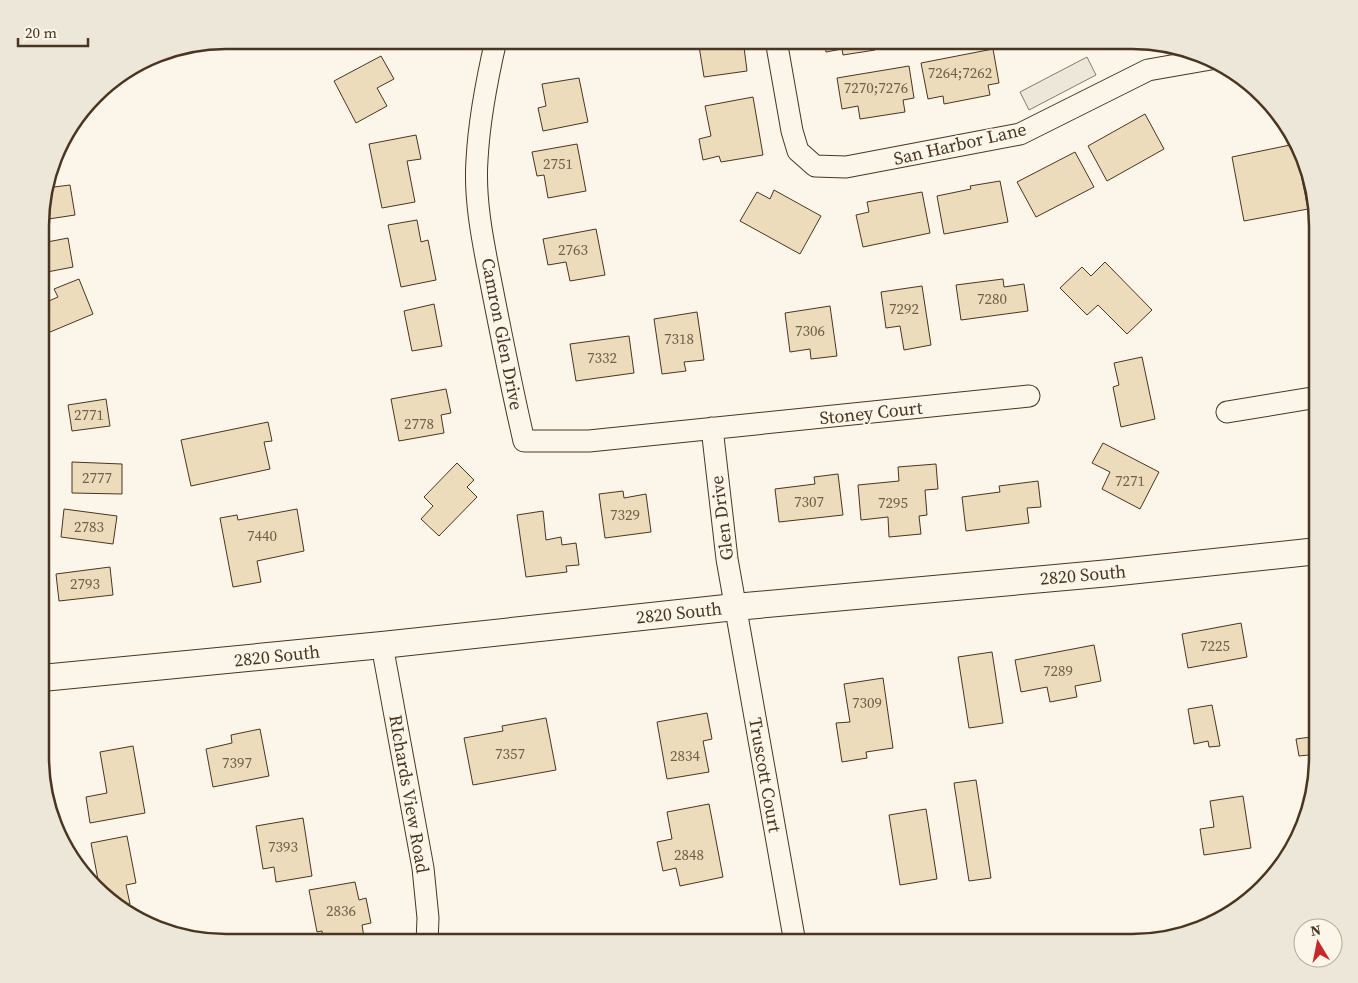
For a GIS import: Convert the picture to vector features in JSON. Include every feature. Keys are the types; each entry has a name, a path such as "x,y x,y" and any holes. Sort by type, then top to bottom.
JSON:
{"street":[{"name":"Camron Glen Drive","path":"494,49 488,77 478,152 478,202 486,257 509,376 524,441 589,441 712,428"},
{"name":"San Harbor Lane","path":"778,49 792,131 798,151 815,166 846,167 1020,134 1148,70 1198,61"},
{"name":"Stoney Court","path":"712,428 1029,396"},
{"path":"1227,412 1309,398"},
{"name":"Glen Drive","path":"712,428 727,559 735,607"},
{"name":"2820 South","path":"49,677 382,645 735,607 1100,574 1309,552"},
{"name":"Truscott Court","path":"735,607 793,934"},
{"name":"RIchards View Road","path":"382,645 423,868 428,918 427,934"}],"shaded area":[{"path":"1087,57 1096,75 1029,110 1020,92"}],"building":[{"path":"699,49 744,49 747,71 704,77"},
{"path":"826,49 842,49 826,52"},
{"path":"842,49 875,50 843,55"},
{"path":"993,49 999,83 988,85 990,95 944,104 943,96 928,99 921,63"},
{"path":"381,56 394,79 377,88 387,106 356,123 334,81"},
{"path":"909,66 914,98 903,100 905,112 860,119 858,106 842,109 837,78"},
{"path":"579,78 588,122 543,131 538,108 546,106 542,84"},
{"path":"753,97 763,155 721,162 719,156 703,160 699,139 711,136 705,106"},
{"path":"1145,114 1164,149 1107,181 1088,146"},
{"path":"416,135 421,159 407,161 415,202 382,208 369,144"},
{"path":"577,144 586,191 548,198 544,175 537,176 532,152"},
{"path":"1290,145 1300,169 1308,209 1244,221 1232,157"},
{"path":"1075,152 1094,187 1036,217 1017,182"},
{"path":"1000,181 1008,222 944,234 937,196 971,189 970,186"},
{"path":"70,185 75,215 49,219 53,187"},
{"path":"774,190 821,216 800,254 740,221 757,192 770,199"},
{"path":"922,192 930,233 863,247 856,215 869,212 867,202"},
{"path":"417,220 421,242 428,240 436,280 401,287 388,225"},
{"path":"596,229 605,275 570,281 566,262 548,265 543,239"},
{"path":"68,238 73,267 49,272 49,242"},
{"path":"1105,262 1152,310 1127,334 1098,305 1087,315 1060,288 1082,267 1091,276"},
{"path":"79,279 93,314 49,332 49,301 58,297 54,289"},
{"path":"1003,279 1004,287 1024,284 1028,311 961,320 956,285"},
{"path":"922,286 931,345 904,350 900,326 886,328 881,292"},
{"path":"434,304 442,346 412,351 404,311"},
{"path":"830,306 837,356 811,359 810,349 790,352 785,313"},
{"path":"697,312 704,360 684,362 686,371 662,374 654,319"},
{"path":"629,336 634,373 576,381 570,344"},
{"path":"1142,357 1155,419 1121,427 1113,387 1119,385 1114,363"},
{"path":"446,389 451,413 441,415 444,433 399,441 391,399"},
{"path":"106,399 110,426 72,431 68,405"},
{"path":"268,422 272,441 264,442 270,469 191,486 181,440"},
{"path":"1103,443 1159,472 1140,509 1102,489 1110,472 1092,463"},
{"path":"72,462 122,464 122,494 72,493"},
{"path":"457,463 474,480 467,487 477,497 439,536 421,519 433,506 424,497"},
{"path":"936,464 938,489 925,490 927,515 919,516 921,534 889,537 888,517 861,520 858,485 899,481 898,467"},
{"path":"838,474 843,515 779,522 775,489 815,484 814,477"},
{"path":"1038,481 1041,507 1027,508 1029,523 966,531 962,497 1000,492 999,486"},
{"path":"623,491 624,498 646,494 651,532 605,538 599,494"},
{"path":"64,509 117,516 113,544 61,537"},
{"path":"297,509 304,551 257,561 261,582 233,587 220,518 237,515 238,520"},
{"path":"543,511 546,540 561,537 562,545 576,543 579,565 566,566 567,572 526,577 517,515"},
{"path":"110,567 113,595 59,601 56,574"},
{"path":"1241,623 1247,657 1188,668 1182,634"},
{"path":"1094,645 1101,681 1075,686 1077,697 1050,702 1047,687 1021,692 1015,660"},
{"path":"992,652 1003,723 969,728 958,657"},
{"path":"883,678 893,748 866,752 867,758 842,762 836,723 850,722 844,684"},
{"path":"1212,705 1220,746 1209,747 1208,741 1194,744 1188,709"},
{"path":"707,713 712,739 703,741 709,772 667,779 657,722"},
{"path":"546,718 556,770 473,785 464,738 503,731 502,726"},
{"path":"260,729 269,776 213,787 206,749 232,743 231,735"},
{"path":"1309,737 1309,755 1299,756 1296,739"},
{"path":"133,746 145,813 90,823 86,797 107,793 100,752"},
{"path":"976,780 991,878 969,881 954,783"},
{"path":"1243,796 1251,848 1204,855 1200,829 1214,827 1210,801"},
{"path":"709,804 723,877 680,886 676,868 663,871 657,842 672,839 667,812"},
{"path":"926,809 937,879 900,885 889,815"},
{"path":"303,818 312,876 276,882 274,867 263,869 256,826"},
{"path":"127,836 136,883 126,885 130,904 118,898 98,879 91,843"},
{"path":"355,882 359,900 366,898 371,923 362,925 364,934 322,934 322,931 317,932 309,890"}]}
